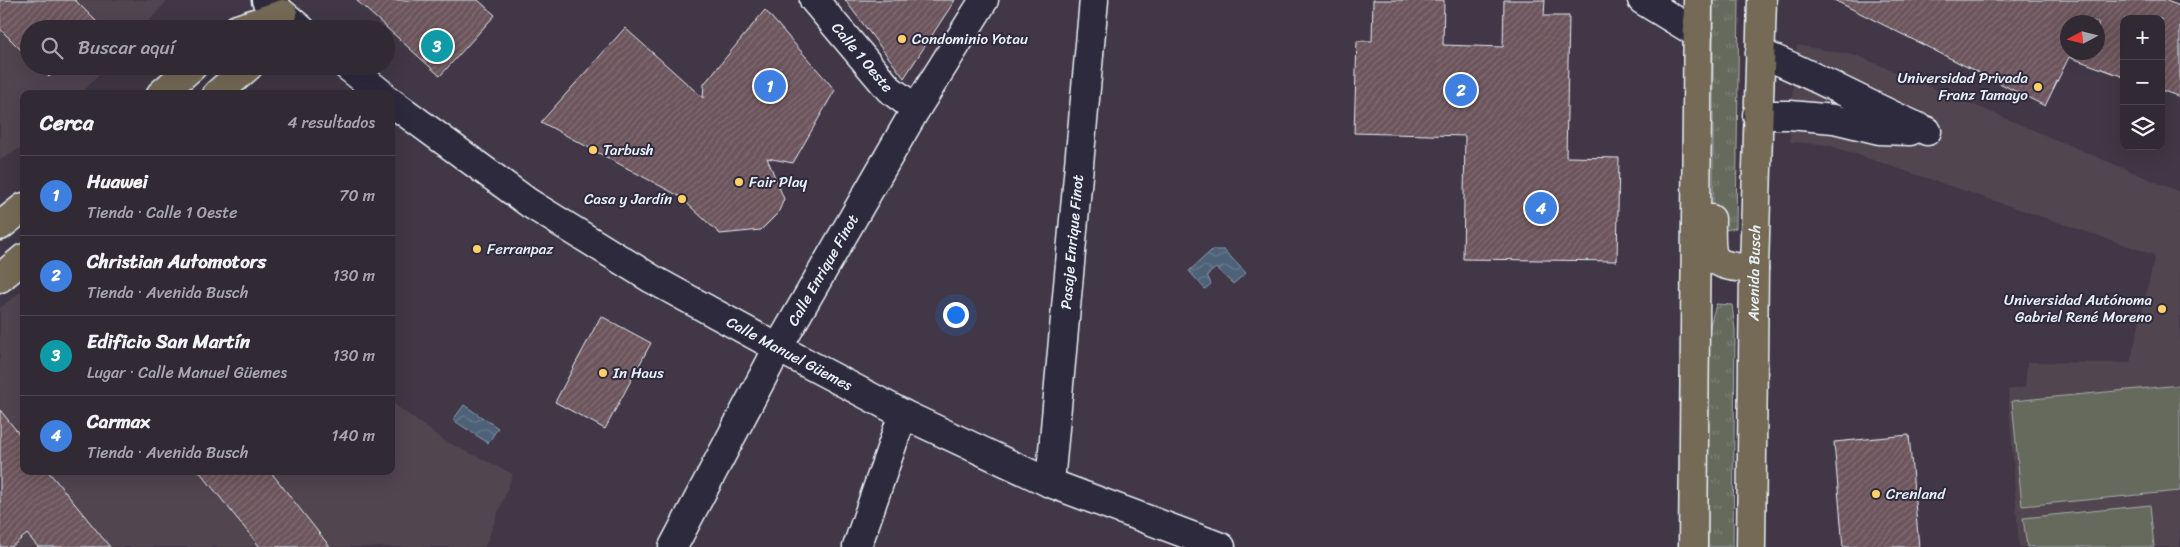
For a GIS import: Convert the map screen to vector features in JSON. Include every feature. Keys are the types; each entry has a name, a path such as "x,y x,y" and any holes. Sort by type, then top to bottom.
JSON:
{"main road":[{"path":"1693,547 1698,0"},
{"name":"Avenida Busch","path":"1751,547 1757,115 1762,0"},
{"path":"266,20 285,14"},
{"path":"165,90 182,75"},
{"path":"221,90 238,75"},
{"path":"1697,100 1713,146 1711,248 1716,260 1724,266 1754,269"},
{"path":"0,226 20,210"},
{"path":"0,278 20,261"}],"street":[{"name":"Calle 1 Oeste","path":"814,0 889,89 916,109"},
{"name":"Calle Enrique Finot","path":"673,547 778,348 916,109 984,0"},
{"name":"Pasaje Enrique Finot","path":"1050,483 1094,0"},
{"path":"1642,0 1698,34"},
{"path":"1757,115 1790,115 1834,119 1879,130 1927,131 1893,117 1793,66 1760,53"},
{"path":"358,75 377,90"},
{"name":"Calle Manuel Güemes","path":"395,105 530,203 652,280 778,348 903,414 1168,538 1221,547"},
{"path":"857,547 903,414"}],"shaded area":[{"path":"0,0 168,0 150,20 20,20 20,75 99,75 85,90 20,90 20,148 0,160"},
{"name":"Universidad Autónoma Gabriel René Moreno","path":"1797,45 1858,56 2180,192 2180,547 2019,547 2008,390 2025,387 2027,362 2130,363 2155,255 1828,145 1790,142 1790,115"},
{"path":"20,292 20,475 395,475 395,405 445,441 513,474 485,547 0,547 0,308"}],"green space":[{"path":"1713,0 1739,0 1736,228 1720,231 1713,220"},
{"path":"1716,304 1732,305 1735,330 1733,547 1708,547 1709,329"},
{"path":"2180,385 2180,491 2022,506 2012,401"},
{"path":"2150,505 2154,547 2027,547 2023,518"}],"water":[{"path":"1212,250 1224,250 1246,273 1233,284 1216,268 1207,275 1211,284 1205,289 1189,271"},
{"path":"464,405 498,428 488,443 453,420"}],"building":[{"path":"0,0 75,0 95,20 20,20 20,49 0,29"},
{"path":"356,0 478,0 495,15 440,76 395,35 395,20 378,20"},
{"name":"Condominio Yotau","path":"845,0 955,0 904,78"},
{"path":"1373,0 1444,0 1443,45 1503,47 1504,0 1545,0 1544,16 1569,16 1566,157 1619,158 1617,261 1463,259 1465,136 1354,133 1357,41 1372,41"},
{"name":"Universidad Privada Franz Tamayo","path":"1834,0 2164,0 2180,6 2180,97 2165,91 2165,15 2120,15 2120,76 2077,60 2105,60 2105,15 2060,15 2060,60 2068,60 2045,106"},
{"path":"765,10 835,90 793,163 767,158 784,199 778,213 761,230 720,234 679,196 541,122 625,28 703,98 704,84"},
{"name":"In Haus","path":"601,316 651,343 605,429 555,402"},
{"path":"0,410 20,435 20,475 51,475 110,547 38,547 27,534 11,547 0,547"},
{"name":"Crenland","path":"1909,435 1919,547 1843,547 1834,442"},
{"path":"202,475 273,475 330,547 260,547"}],"place":[{"name":"Condominio Yotau","path":"902,39"},
{"name":"Edificio San Martín","path":"437,46"},
{"name":"Huawei","path":"770,86"},
{"name":"Universidad Privada Franz Tamayo","path":"2038,87"},
{"name":"Christian Automotors","path":"1461,90"},
{"name":"Tarbush","path":"593,150"},
{"name":"Fair Play","path":"739,182"},
{"name":"Casa y Jardín","path":"682,199"},
{"name":"Carmax","path":"1541,208"},
{"name":"Ferranpaz","path":"477,249"},
{"name":"Universidad Autónoma Gabriel René Moreno","path":"2162,309"},
{"name":"In Haus","path":"603,373"},
{"name":"Crenland","path":"1876,494"}]}
